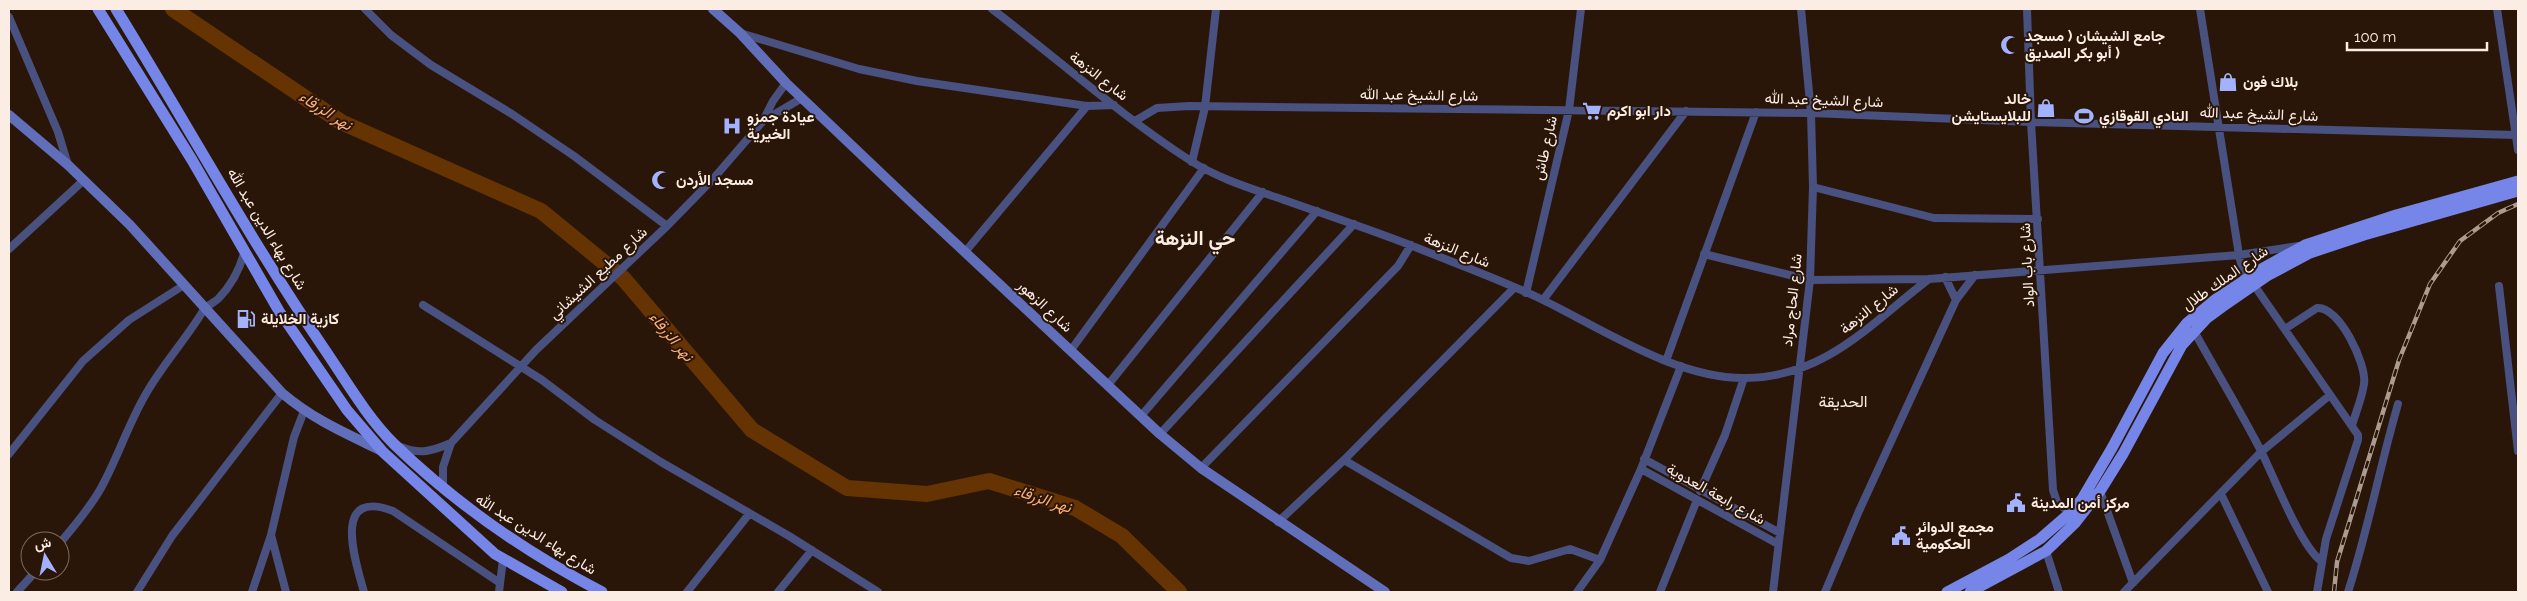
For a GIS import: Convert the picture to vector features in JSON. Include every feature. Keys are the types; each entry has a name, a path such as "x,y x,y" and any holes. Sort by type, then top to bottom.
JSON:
{"main road":[{"name":"شارع بهاء الدين عبد الله","path":"98,9 245,250 279,311 347,410 383,452 502,559 562,592"},
{"name":"شارع بهاء الدين عبد الله","path":"116,9 300,313 375,422 394,444 465,507 490,526 599,592"},
{"name":"شارع الزهور","path":"713,9 740,33 786,83 1160,434 1201,468 1278,522 1385,592"},
{"path":"9,115 68,165 130,225 282,393 304,412 322,423 383,452"},
{"name":"شارع الملك طلال","path":"1947,592 2009,559 2040,539 2070,514 2082,499 2112,448 2163,353 2174,337 2201,310 2249,282 2305,245 2396,215 2518,181"},
{"name":"شارع الملك طلال","path":"1970,592 2046,551 2075,523 2100,491 2141,422 2172,360 2194,331 2249,282 2333,245 2518,191"},
{"path":"224,215 236,208"}],"street":[{"path":"365,9 391,34 430,65 512,114 574,156 667,226"},
{"name":"شارع النزهة","path":"992,9 1114,105 1192,162 1263,192 1354,224 1526,292 1666,361 1681,366 1744,378 1772,376 1799,369 1821,360 1859,338 1901,300 1929,279"},
{"path":"1192,162 1205,107 1216,9"},
{"name":"شارع طاش","path":"1526,292 1568,110 1581,9"},
{"name":"شارع الحاج مراد","path":"1773,592 1795,420 1810,280 1813,187 1811,112 1801,9"},
{"name":"شارع باب الواد","path":"2027,9 2031,122 2053,490 2057,502 2070,514"},
{"path":"2200,9 2239,255 2249,282 2285,329 2352,425 2358,440 2321,561 2317,592"},
{"path":"2497,9 2518,150"},
{"path":"9,17 58,132 68,165"},
{"path":"740,33 859,69 917,81 1087,106 1114,105"},
{"name":"شارع مطيع الشيشاني","path":"443,486 443,467 451,443 521,366 660,233 713,179 763,121 773,101 786,83"},
{"name":"شارع مطيع الشيشاني","path":"763,121 802,98"},
{"path":"965,252 1087,106"},
{"name":"شارع الشيخ عبد الله","path":"1135,120 1157,108 1205,107 1811,112 2031,122 2516,136"},
{"path":"1543,300 1686,112"},
{"path":"1666,361 1756,112"},
{"path":"1071,350 1204,168"},
{"path":"9,249 84,180"},
{"path":"1813,187 1934,218 2038,219"},
{"path":"1108,385 1263,192"},
{"path":"1141,416 1317,212"},
{"path":"1160,434 1354,224"},
{"path":"1704,254 1810,280 1929,279 2239,255 2305,245"},
{"path":"1201,468 1398,266 1410,246"},
{"path":"70,531 92,503 147,392 174,352 194,329 205,309 215,302 231,284 242,262 245,250"},
{"path":"1825,592 1859,511 1956,300 1975,275"},
{"path":"1945,277 1956,300"},
{"path":"9,454 83,361 129,320 184,286"},
{"path":"2499,286 2518,451"},
{"path":"1278,522 1344,460 1514,288"},
{"path":"423,305 521,366 595,420 812,550 878,592"},
{"path":"2285,329 2316,308 2323,307 2335,315 2352,343 2364,375 2365,383 2352,425"},
{"path":"2194,331 2262,452 2301,534 2314,556 2321,561"},
{"path":"1577,592 1600,560 1641,469 1681,366"},
{"path":"1700,491 1725,434 1744,378"},
{"path":"137,592 172,536 282,393"},
{"path":"2124,592 2262,452 2330,395"},
{"path":"2348,592 2365,538 2372,498 2398,404"},
{"path":"252,592 271,536 294,437 304,412"},
{"name":"شارع مطيع الشيشاني","path":"394,444 412,451 424,453 451,443"},
{"name":"شارع رابعة العدوية","path":"1644,459 1780,533"},
{"path":"1344,460 1512,558 1529,561 1570,549 1600,560"},
{"name":"شارع رابعة العدوية","path":"1641,469 1778,544"},
{"path":"2100,491 2133,583"},
{"path":"2221,494 2268,592"},
{"path":"1660,592 1697,500"},
{"path":"364,592 350,537 355,517 373,506 393,511 500,583"},
{"path":"686,592 749,514"},
{"path":"271,536 286,592"},
{"path":"778,592 812,550"},
{"path":"2046,551 2059,592"},
{"path":"499,592 502,559"},
{"path":"17,592 27,581"}],"waterway":[{"name":"نهر الزرقاء","path":"173,9 341,122 541,211 623,278 752,430 847,488 927,494 989,481 1075,508 1122,536 1179,592"}],"railway":[{"path":"2334,592 2337,562 2399,360 2430,284 2460,241 2498,213 2518,204"}],"place":[{"name":"جامع الشيشان ( مسجد أبو بكر الصديق )","path":"2010,45"},
{"name":"بلاك فون","path":"2228,82"},
{"name":"خالد للبلايستايشن","path":"2046,108"},
{"name":"دار ابو اكرم","path":"1592,111"},
{"name":"النادي القوقازي","path":"2084,116"},
{"name":"عيادة جمزو الخيرية","path":"732,126"},
{"name":"مسجد الأردن","path":"661,180"},
{"name":"كازية الخلايلة","path":"246,319"},
{"name":"مركز أمن المدينة","path":"2016,503"},
{"name":"مجمع الدوائر الحكومية","path":"1901,536"}],"district":[{"name":"حي النزهة","path":"1195,238"},
{"name":"الحديقة","path":"1843,401"}]}
